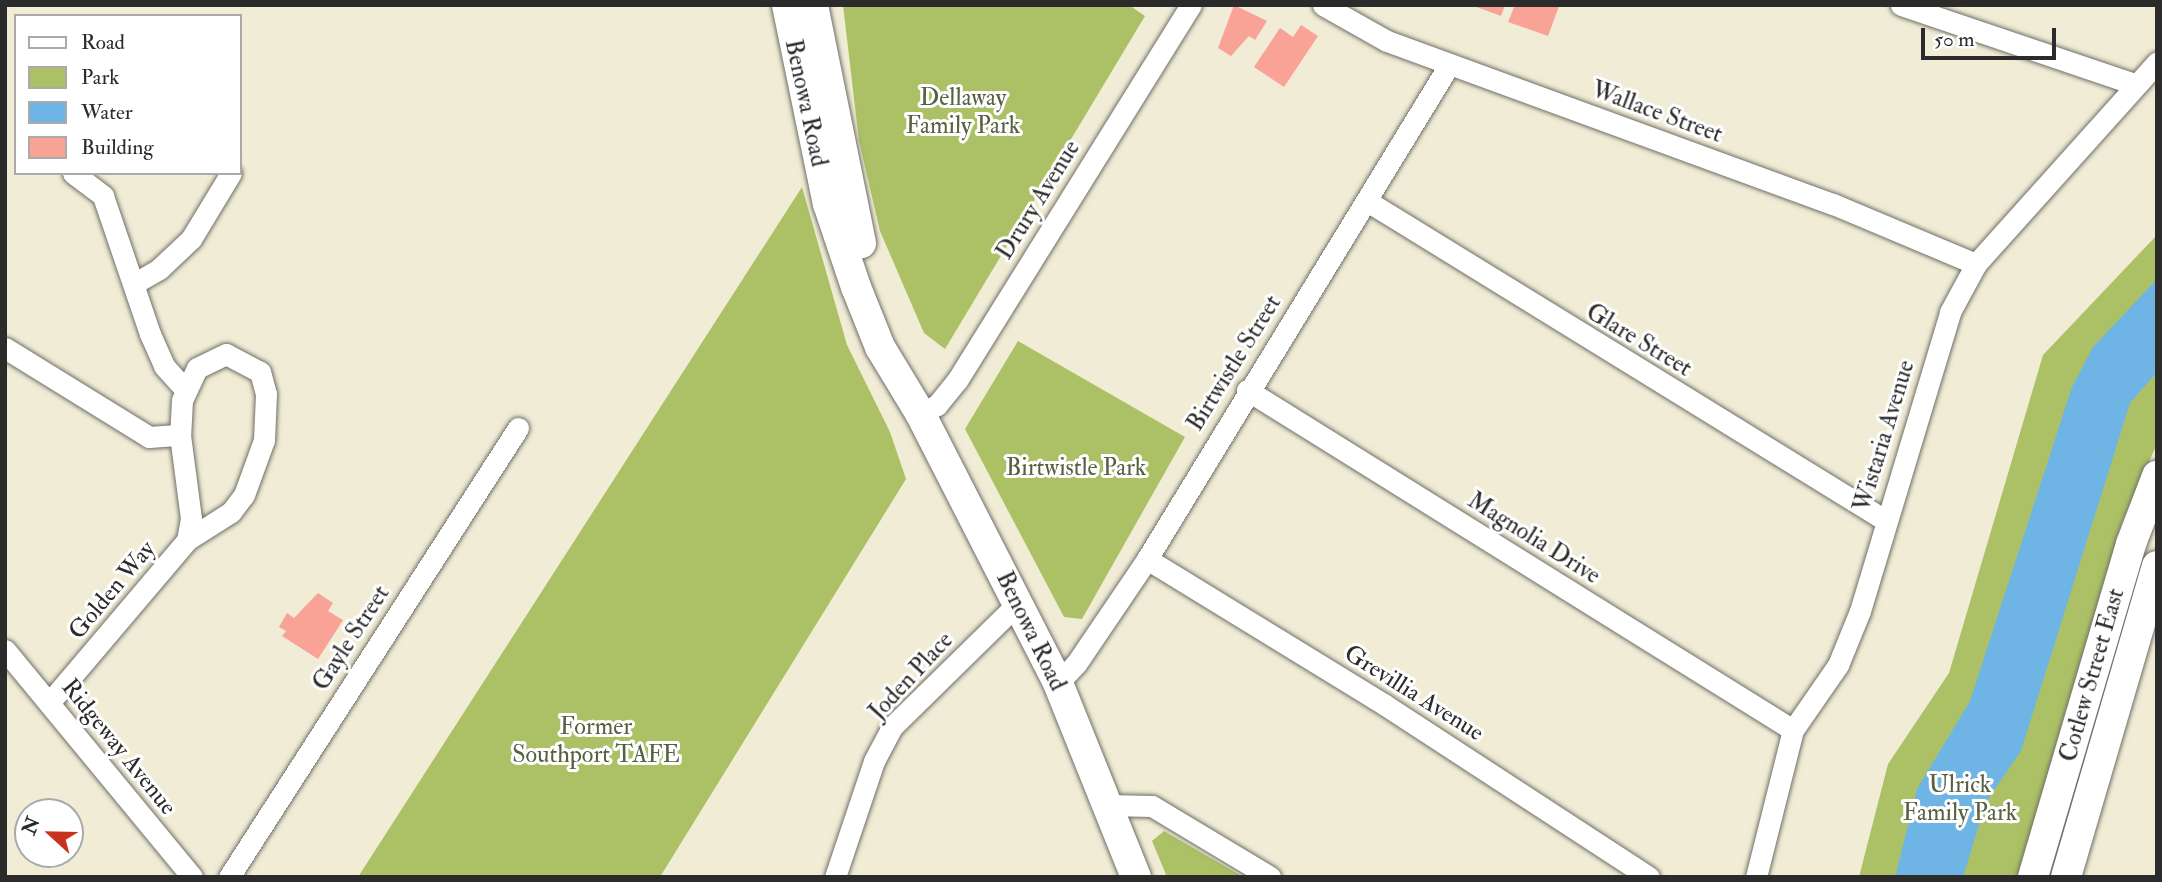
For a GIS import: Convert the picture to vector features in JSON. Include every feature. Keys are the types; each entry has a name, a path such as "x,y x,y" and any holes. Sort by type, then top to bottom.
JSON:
{"main road":[{"name":"Benowa Road","path":"787,5 828,205 880,347 914,403 1058,683 1136,877"},
{"name":"Benowa Road","path":"813,5 851,211 895,338 914,403"},
{"name":"Cotlew Street East","path":"2033,877 2131,544 2157,475"},
{"name":"Cotlew Street East","path":"2066,877 2157,566"}],"street":[{"name":"Drury Avenue","path":"914,403 937,405 958,379 1191,5"},
{"name":"Wallace Street","path":"1323,5 1387,41 1833,204 1976,264"},
{"path":"1900,5 2134,84"},
{"name":"Wistaria Avenue","path":"1756,877 1793,730 1838,665 1860,611 1885,520 1950,312 1976,264 2134,84 2157,62"},
{"name":"Birtwistle Street","path":"1058,683 1076,664 1147,559 1247,390 1367,201 1449,65"},
{"path":"76,175 103,196 164,366 185,389"},
{"path":"135,283 159,269 191,239 230,175"},
{"name":"Glare Street","path":"1367,201 1885,520"},
{"path":"5,348 149,438 180,435"},
{"name":"Golden Way","path":"49,703 187,540 232,512 244,495 264,440 267,415 260,372 237,357 226,354 208,359 185,389 180,435 190,499 187,540"},
{"name":"Magnolia Drive","path":"1247,390 1793,730"},
{"name":"Gayle Street","path":"229,877 518,428"},
{"name":"Grevillia Avenue","path":"1147,559 1385,705 1649,877"},
{"name":"Joden Place","path":"835,877 869,772 893,726 1018,603"},
{"name":"Ridgeway Avenue","path":"5,650 192,877"},
{"path":"1107,805 1152,806 1270,877"}],"green space":[{"name":"Dellaway Family Park","path":"843,5 1129,5 1145,16 945,349 924,333 880,231 859,141"},
{"name":"Former Southport TAFE","path":"802,187 847,345 890,432 906,479 660,877 358,877"},
{"name":"Ulrick Family Park","path":"2157,235 2157,444 2122,522 2019,877 1859,877 1888,764 1949,673 2043,355"},
{"name":"Birtwistle Park","path":"1018,341 1185,437 1082,619 1064,617 965,429"},
{"path":"1164,831 1240,875 1167,877 1152,841"}],"water":[{"path":"2157,279 2157,372 2130,403 2021,751 1986,802 1963,877 1895,877 1917,789 1970,701 2072,387 2093,347"}],"building":[{"path":"1234,5 1267,21 1255,40 1249,36 1231,56 1218,48"},
{"path":"1471,5 1505,5 1501,16"},
{"path":"1515,5 1559,6 1548,36 1508,22"},
{"path":"1301,25 1318,36 1284,87 1254,67 1280,28 1293,37"},
{"path":"318,593 333,603 328,611 343,620 318,659 282,636 286,631 279,627 287,613 294,618"}]}
